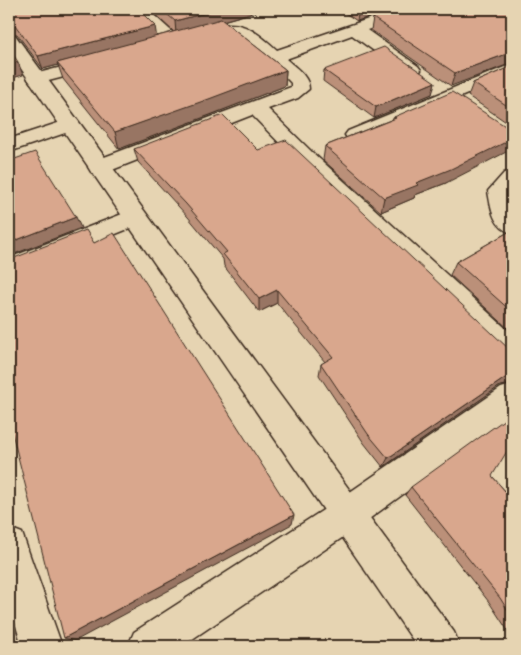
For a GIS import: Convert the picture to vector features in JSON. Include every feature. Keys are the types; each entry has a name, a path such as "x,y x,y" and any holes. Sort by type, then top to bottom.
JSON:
{"street":[{"path":"138,9 173,42"},
{"path":"274,57 354,30 388,12 414,9"},
{"path":"99,167 300,89 300,82 274,57 241,31 234,28 222,28 155,47"},
{"path":"354,30 443,91"},
{"path":"9,39 440,646"},
{"path":"37,79 110,59"},
{"path":"341,141 443,91 510,72"},
{"path":"255,107 314,153 512,351"},
{"path":"9,146 70,125"},
{"path":"512,178 499,191 504,215 512,225"},
{"path":"9,268 135,218"},
{"path":"148,646 346,515 512,398"},
{"path":"9,546 42,646"}],"building":[{"path":"9,9 138,9 155,26 38,56 12,21 9,21"},
{"path":"161,9 220,9 175,21"},
{"path":"400,9 512,9 512,52 455,73 373,18"},
{"path":"221,19 286,70 115,132 57,63"},
{"path":"384,47 435,82 376,107 324,70"},
{"path":"9,48 18,62 9,65"},
{"path":"512,66 512,109 473,83"},
{"path":"452,92 512,130 512,139 451,169 416,183 418,185 384,198 325,146 396,118 394,117"},
{"path":"223,115 258,150 286,140 512,350 512,375 388,458 368,434 321,364 333,357 277,290 259,299 223,254 227,252 186,204 134,149"},
{"path":"35,152 76,217 9,243 9,161"},
{"path":"86,230 94,243 114,233 294,515 64,638 9,421 9,285 12,283 9,276 9,260"},
{"path":"512,230 512,312 456,262"},
{"path":"512,414 512,443 492,476 512,499 512,617 500,598 411,487"}]}
